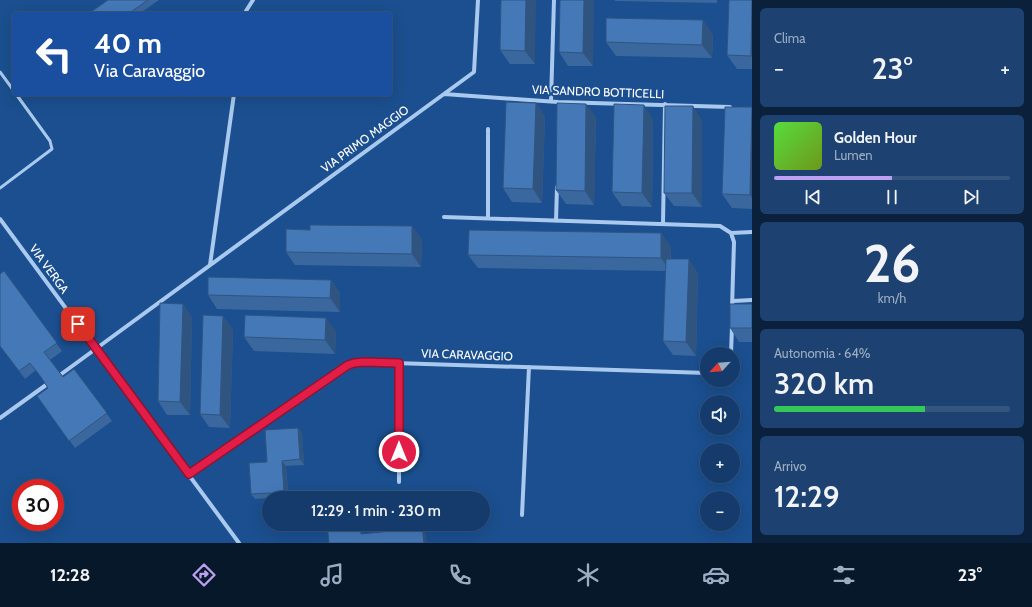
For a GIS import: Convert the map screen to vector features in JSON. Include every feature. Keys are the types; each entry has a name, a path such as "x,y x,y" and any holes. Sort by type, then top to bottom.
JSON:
{"street":[{"path":"246,12 253,0"},
{"name":"VIA PRIMO MAGGIO","path":"60,375 474,72 478,0"},
{"path":"551,102 554,0"},
{"name":"VIA SANDRO BOTTICELLI","path":"444,94 551,102 736,107"},
{"path":"210,266 234,96"},
{"path":"558,102 558,109"},
{"path":"663,224 665,104"},
{"path":"488,129 488,218"},
{"path":"556,221 557,185"},
{"path":"444,217 720,226 731,233 752,232"},
{"name":"VIA VERGA","path":"0,219 239,543"},
{"path":"731,233 734,242 732,316"},
{"path":"732,301 752,300"},
{"path":"731,347 732,324"},
{"name":"VIA CARAVAGGIO","path":"189,474 348,365 354,363 364,362 700,373"},
{"path":"399,363 399,482"},
{"path":"522,515 528,367"},
{"path":"0,418 46,385"}],"lane":[{"path":"0,72 12,88"},
{"path":"0,188 52,149 50,141 17,96"}],"building":[{"path":"108,0 148,0 131,12 91,12"},
{"path":"501,0 526,0 525,51 500,50"},
{"path":"560,0 584,0 583,53 559,52"},
{"path":"729,0 752,0 751,56 727,55"},
{"path":"606,18 703,20 702,45 606,42"},
{"path":"506,102 536,103 533,189 503,188"},
{"path":"557,103 586,104 585,191 556,190"},
{"path":"614,104 644,105 642,193 612,192"},
{"path":"665,106 693,106 692,193 664,193"},
{"path":"725,107 752,107 750,195 722,194"},
{"path":"310,225 412,226 412,254 286,252 286,229 310,230"},
{"path":"469,230 661,233 661,258 468,255"},
{"path":"666,259 689,259 686,342 663,341"},
{"path":"4,271 57,343 44,352 63,377 74,369 107,413 69,441 37,396 48,388 41,377 30,363 19,371 0,346 0,274"},
{"path":"208,277 331,280 330,298 208,295"},
{"path":"160,303 183,304 180,402 158,401"},
{"path":"730,304 752,304 752,328 730,328"},
{"path":"203,315 223,316 220,415 200,414"},
{"path":"245,315 326,318 325,340 244,337"},
{"path":"298,428 300,459 282,461 284,491 262,491 262,493 251,494 249,463 267,462 265,430"},
{"path":"328,531 361,531 361,534 391,531 423,531 424,543 329,543"}],"route":[{"path":"78,324 189,474 348,365 354,363 399,363 399,452"}]}
